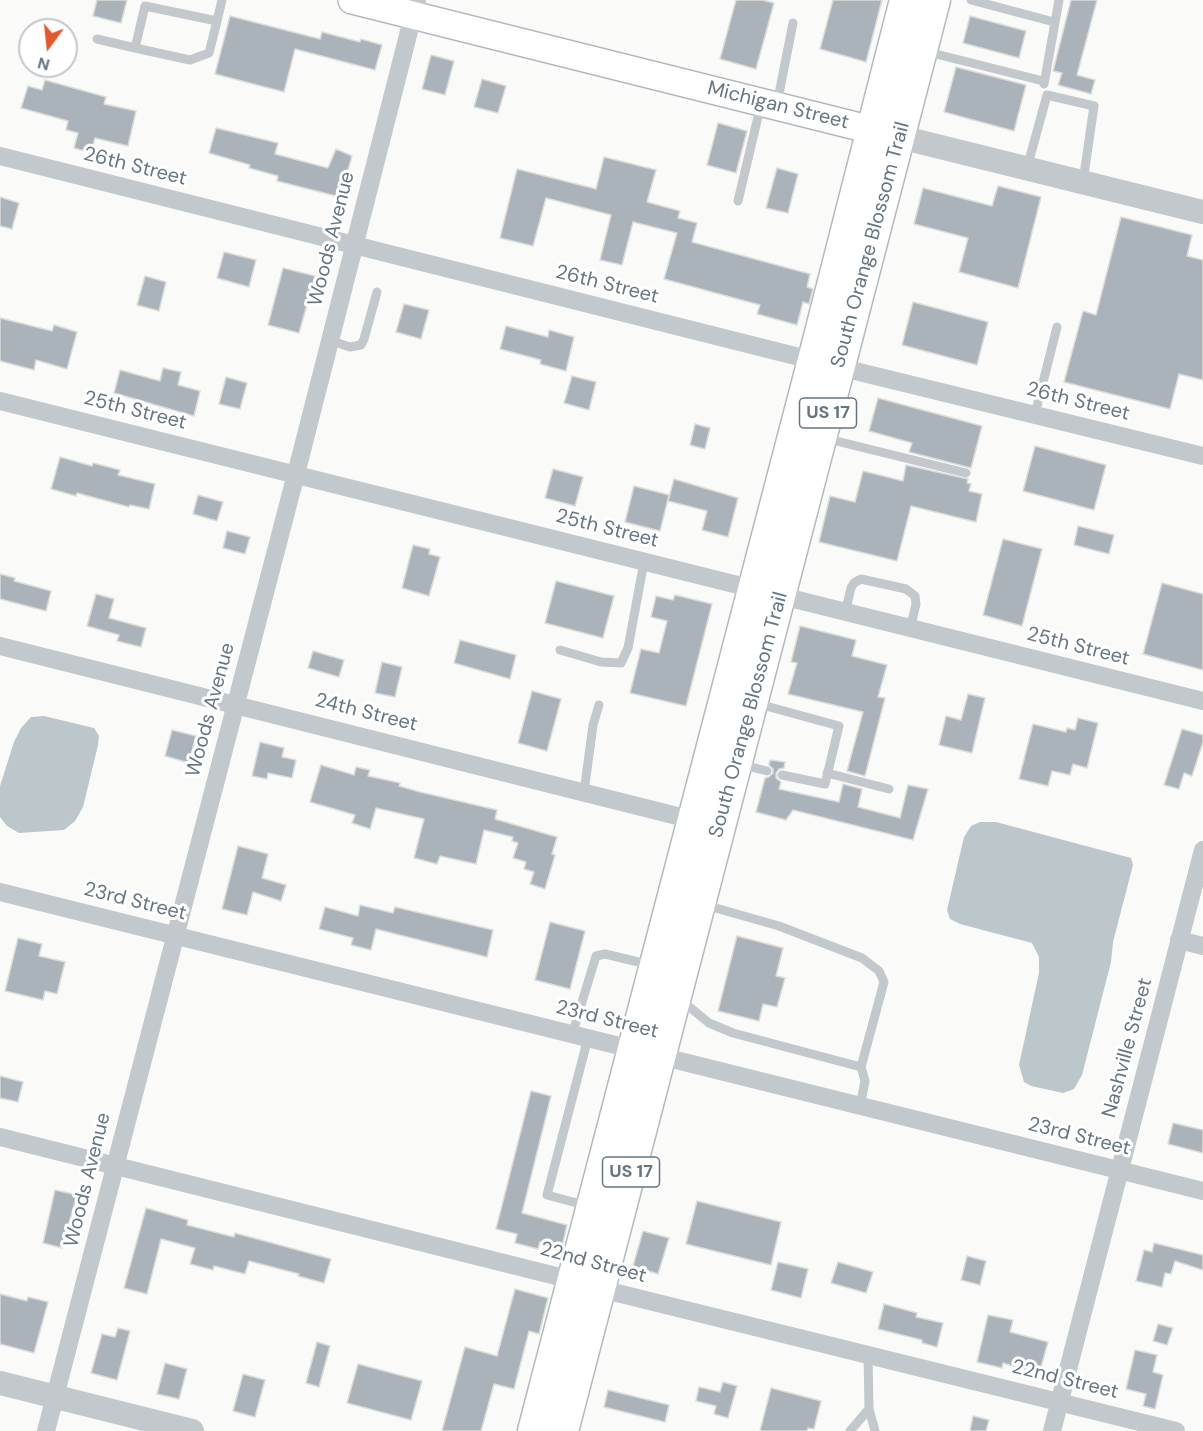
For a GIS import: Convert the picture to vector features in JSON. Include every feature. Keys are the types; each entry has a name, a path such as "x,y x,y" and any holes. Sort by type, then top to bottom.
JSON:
{"main road":[{"name":"Michigan Street","path":"352,0 415,8 900,137"},
{"name":"South Orange Blossom Trail","path":"533,1431 653,966 706,823 826,363 872,129 905,0"},
{"name":"South Orange Blossom Trail","path":"563,1431 700,903 706,823 737,763 752,703 766,593 821,437 826,363 900,137 935,0"}],"street":[{"name":"Woods Avenue","path":"46,1431 415,8"},
{"name":"Michigan Street","path":"900,137 1203,212"},
{"name":"26th Street","path":"0,156 1203,456"},
{"name":"25th Street","path":"0,401 1203,701"},
{"name":"24th Street","path":"0,646 235,703 706,823"},
{"name":"Nashville Street","path":"1052,1431 1203,850"},
{"name":"23rd Street","path":"0,892 1203,1191"},
{"path":"1179,940 1203,946"},
{"name":"22nd Street","path":"0,1137 600,1289 1176,1431"},
{"path":"0,1383 192,1431"}],"lane":[{"path":"97,39 190,60 209,53 222,0"},
{"path":"971,0 1054,22"},
{"path":"1027,168 1047,95 1043,81 1059,0"},
{"path":"135,48 145,6 217,21"},
{"path":"738,201 793,23"},
{"path":"922,51 1043,81"},
{"path":"1047,95 1094,106 1083,182"},
{"path":"329,340 350,347 361,345 377,292"},
{"path":"1035,414 1057,327"},
{"path":"821,437 966,473"},
{"path":"560,650 601,662 621,663 628,648 644,562"},
{"path":"845,613 854,583 861,579 896,586 906,589 915,596 916,603 910,628"},
{"path":"752,703 839,726 825,784 783,775"},
{"path":"584,792 593,725 599,705"},
{"path":"737,763 767,771"},
{"path":"827,773 889,789"},
{"path":"700,903 779,926 862,958 879,971 884,982 861,1067 865,1081 860,1106"},
{"path":"591,1206 547,1195 596,956 605,954 653,966"},
{"path":"675,1002 687,1005 709,1023 733,1033 861,1067"},
{"path":"868,1354 868,1409 875,1431"},
{"path":"850,1431 868,1409"}],"shaded area":[{"path":"44,716 94,728 99,736 98,745 83,807 75,821 64,830 19,833 7,826 0,817 0,786 14,742 21,728 31,717"},
{"path":"980,822 996,822 1131,858 1133,865 1082,1075 1074,1089 1063,1093 1031,1086 1024,1082 1019,1065 1039,973 1039,957 1032,943 960,924 950,919 947,910 964,837 971,826"}],"building":[{"path":"97,0 127,0 121,23 93,16"},
{"path":"736,0 762,0 774,3 756,69 720,59"},
{"path":"833,0 882,0 866,62 820,49"},
{"path":"1071,0 1097,0 1077,75 1095,80 1091,94 1058,85 1062,73 1053,71"},
{"path":"230,16 320,39 322,32 382,45 375,70 295,49 284,92 215,74"},
{"path":"970,16 1026,31 1019,58 963,43"},
{"path":"431,55 454,61 445,95 422,89"},
{"path":"956,67 1026,85 1014,131 944,112"},
{"path":"482,79 506,86 498,113 474,107"},
{"path":"45,80 106,97 104,104 136,111 128,146 95,138 91,153 74,148 78,133 66,130 68,121 21,108 28,86 42,90"},
{"path":"718,123 747,131 736,173 707,165"},
{"path":"216,128 278,143 275,154 328,168 336,149 352,156 340,197 277,181 278,176 209,153"},
{"path":"604,157 656,170 647,202 680,211 678,218 697,223 692,242 810,274 807,287 813,289 809,304 803,302 797,325 757,314 760,305 664,279 677,233 633,222 622,265 600,260 611,215 546,198 533,246 500,238 517,169 596,189"},
{"path":"777,168 798,174 788,213 766,208"},
{"path":"998,186 1041,197 1018,288 959,272 968,238 914,224 923,188 992,206"},
{"path":"0,197 19,203 12,229 0,226"},
{"path":"1121,217 1192,235 1187,256 1203,260 1203,380 1179,374 1170,409 1064,382 1083,311 1096,315"},
{"path":"224,252 256,260 249,287 217,278"},
{"path":"283,268 315,276 299,333 268,325"},
{"path":"145,276 166,282 159,311 137,305"},
{"path":"913,302 988,322 977,365 902,345"},
{"path":"404,304 429,310 421,339 396,332"},
{"path":"0,318 52,331 54,325 77,332 67,369 36,360 34,370 0,361"},
{"path":"506,326 548,337 549,330 574,337 566,371 540,364 541,360 500,349"},
{"path":"163,368 181,372 178,385 200,391 194,416 114,393 120,370 160,381"},
{"path":"572,376 596,382 589,410 564,403"},
{"path":"226,377 247,383 240,409 219,404"},
{"path":"878,398 982,426 971,468 909,452 912,443 869,431"},
{"path":"695,424 710,428 705,449 690,445"},
{"path":"1035,446 1106,465 1094,510 1023,491"},
{"path":"60,457 92,466 93,463 120,470 118,475 155,484 149,509 130,505 129,507 77,493 76,496 51,489"},
{"path":"906,465 968,479 967,483 971,484 969,491 982,494 976,522 911,506 897,561 819,542 830,496 855,502 863,471 903,481"},
{"path":"553,469 583,477 575,506 545,498"},
{"path":"674,479 738,498 728,537 702,530 707,511 668,501"},
{"path":"634,486 669,495 660,531 625,522"},
{"path":"198,495 223,502 217,521 193,514"},
{"path":"1078,526 1114,535 1109,554 1074,545"},
{"path":"227,531 250,537 245,554 223,548"},
{"path":"1003,539 1042,549 1022,626 983,615"},
{"path":"413,545 430,549 429,554 440,557 429,596 402,588"},
{"path":"0,574 15,578 14,581 51,591 46,611 0,599"},
{"path":"556,581 614,596 603,638 545,623"},
{"path":"1162,583 1203,594 1203,670 1143,654"},
{"path":"96,594 114,599 109,618 146,628 141,647 117,641 119,635 87,626"},
{"path":"675,595 712,604 686,706 630,693 641,649 659,653 667,621 651,617 656,596 673,600"},
{"path":"800,626 856,640 852,656 887,665 878,697 885,698 865,776 847,771 863,712 788,694 797,663 791,662"},
{"path":"460,640 516,655 510,679 454,663"},
{"path":"313,651 344,660 339,677 308,668"},
{"path":"382,662 402,667 395,697 375,693"},
{"path":"532,691 561,699 547,751 518,743"},
{"path":"968,694 985,698 972,753 939,745 946,716 961,720"},
{"path":"1078,718 1098,723 1087,768 1073,764 1070,775 1052,771 1048,786 1019,779 1033,724 1066,732 1067,728 1075,730"},
{"path":"1182,729 1203,735 1203,742 1192,776 1184,773 1179,789 1164,785"},
{"path":"172,730 196,736 189,763 165,756"},
{"path":"260,742 284,748 282,757 296,760 292,778 268,773 267,779 252,776"},
{"path":"770,760 785,762 784,768 779,769 776,773 776,778 781,782 779,789 839,802 843,784 862,789 858,807 900,818 908,785 928,789 913,840 793,810 786,820 756,812 765,778 773,773 769,765"},
{"path":"321,765 354,775 356,767 370,770 368,776 400,783 399,786 420,792 497,810 495,819 557,837 552,854 555,855 545,889 530,884 534,872 524,869 526,862 513,858 518,843 512,841 513,837 484,830 476,864 440,856 437,864 414,858 424,819 376,808 370,829 352,823 355,815 310,802"},
{"path":"238,846 268,854 262,878 286,885 281,901 253,892 247,915 222,909"},
{"path":"360,905 393,913 395,907 493,930 487,957 376,929 371,950 351,945 353,938 319,929 325,907 358,916"},
{"path":"550,922 585,931 570,989 535,980"},
{"path":"737,936 783,948 776,976 785,978 777,1007 763,1004 759,1021 718,1011"},
{"path":"18,938 42,944 39,956 65,962 57,994 45,991 43,1000 5,991"},
{"path":"0,1076 23,1082 18,1102 0,1098"},
{"path":"531,1091 551,1096 522,1213 567,1225 562,1247 540,1242 538,1249 515,1243 517,1234 496,1229"},
{"path":"1173,1123 1203,1130 1203,1153 1168,1144"},
{"path":"55,1190 77,1195 62,1248 43,1243"},
{"path":"697,1201 781,1222 771,1265 686,1244"},
{"path":"146,1208 188,1220 187,1225 234,1237 235,1233 331,1259 324,1283 249,1261 245,1274 214,1266 213,1270 190,1264 195,1248 161,1239 147,1294 124,1288"},
{"path":"643,1231 669,1238 658,1274 633,1266"},
{"path":"1154,1243 1203,1255 1203,1270 1175,1261 1171,1274 1165,1273 1162,1287 1136,1281 1144,1250 1152,1252"},
{"path":"967,1256 986,1261 980,1285 961,1280"},
{"path":"778,1262 808,1269 801,1298 771,1290"},
{"path":"838,1262 873,1272 866,1293 831,1283"},
{"path":"515,1289 548,1298 539,1334 529,1331 514,1389 494,1384 481,1431 442,1431 465,1347 497,1356"},
{"path":"0,1294 27,1301 28,1297 48,1302 34,1353 0,1344"},
{"path":"884,1304 917,1313 916,1317 943,1323 937,1347 922,1343 922,1340 878,1329"},
{"path":"988,1315 1013,1320 1010,1332 1048,1342 1039,1374 1003,1363 1002,1368 977,1362"},
{"path":"1158,1324 1173,1328 1167,1345 1153,1341"},
{"path":"118,1328 130,1331 117,1380 91,1373 102,1334 115,1337"},
{"path":"317,1342 330,1346 319,1387 306,1383"},
{"path":"1135,1350 1157,1355 1153,1372 1163,1375 1155,1409 1143,1406 1146,1394 1126,1389"},
{"path":"165,1363 187,1369 179,1399 157,1394"},
{"path":"358,1364 422,1381 411,1420 347,1403"},
{"path":"243,1374 265,1380 255,1417 233,1411"},
{"path":"723,1382 737,1386 728,1418 714,1414 716,1406 696,1401 699,1387 720,1392"},
{"path":"771,1388 821,1401 814,1429 760,1431"},
{"path":"608,1390 669,1405 665,1422 604,1407"},
{"path":"973,1416 989,1420 986,1431 970,1431"}]}
